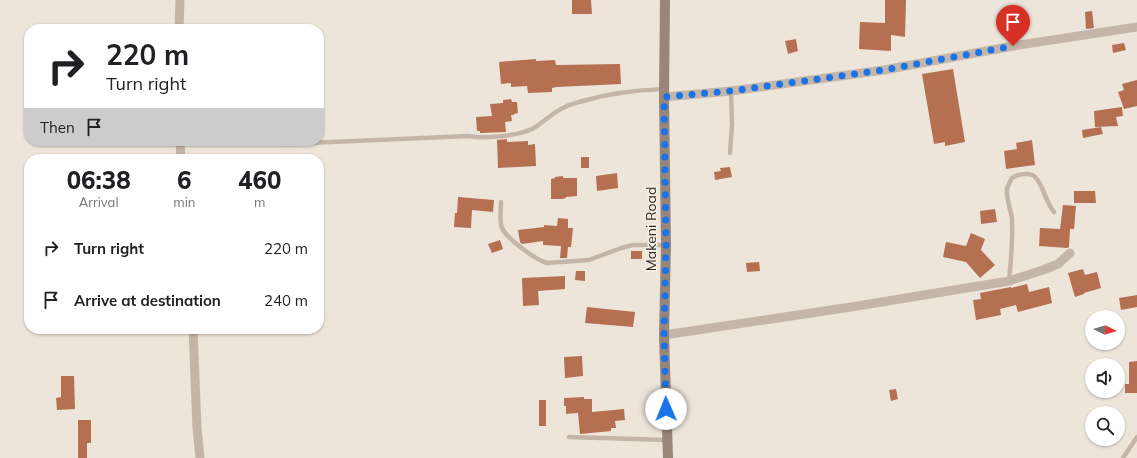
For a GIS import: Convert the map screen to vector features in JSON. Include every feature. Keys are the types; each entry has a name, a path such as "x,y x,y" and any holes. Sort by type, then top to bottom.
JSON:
{"main road":[{"name":"Makeni Road","path":"665,0 664,93 666,245 664,335 666,440 668,458"}],"street":[{"path":"178,24 180,0"},
{"path":"664,93 731,91 884,70 1013,46 1137,27"},
{"path":"664,335 1009,281 1058,264 1070,253"},
{"path":"193,334 197,428 200,458"}],"lane":[{"path":"324,142 468,136 477,138 499,137 532,129 565,107 592,98 637,90 664,93"},
{"path":"730,153 732,125 731,91"},
{"path":"1009,281 1012,253 1012,220 1007,190 1009,182 1013,178 1020,175 1030,174 1035,176 1049,206 1054,212"},
{"path":"500,202 502,226 505,232 518,245 541,261 589,260 627,246 666,245"},
{"path":"1123,458 1137,437"},
{"path":"569,438 666,440"}],"building":[{"path":"572,0 591,0 592,14 572,14"},
{"path":"885,0 906,0 905,37 891,35 891,51 859,49 860,22 885,23"},
{"path":"1092,11 1094,28 1086,29 1085,12"},
{"path":"796,39 798,51 788,54 785,41"},
{"path":"1124,43 1126,50 1113,53 1112,45"},
{"path":"536,59 536,61 555,60 556,65 620,64 621,84 557,87 552,88 552,92 528,93 527,86 511,87 511,83 501,84 499,62"},
{"path":"953,69 965,142 945,146 945,142 934,144 922,74"},
{"path":"1137,80 1137,106 1124,109 1118,92 1124,90 1122,84"},
{"path":"511,99 512,102 517,102 518,113 511,115 512,121 505,122 506,132 480,133 480,131 477,131 476,117 492,116 490,104 503,103 503,100"},
{"path":"1122,107 1123,116 1116,117 1118,126 1095,127 1094,111"},
{"path":"1101,127 1103,134 1083,138 1082,130"},
{"path":"507,139 507,142 528,141 528,145 535,144 536,166 498,168 497,140"},
{"path":"1032,140 1035,165 1006,169 1004,151 1017,149 1016,143"},
{"path":"581,157 589,157 589,168 581,168"},
{"path":"730,167 732,177 715,180 714,172 721,171 720,168"},
{"path":"617,173 618,188 597,191 596,176"},
{"path":"563,176 563,178 577,178 577,196 566,197 563,199 551,199 551,179"},
{"path":"1074,191 1095,191 1096,203 1074,203"},
{"path":"458,197 494,200 493,212 472,210 471,228 454,227"},
{"path":"1063,205 1076,206 1074,229 1070,229 1069,247 1039,246 1040,228 1060,229"},
{"path":"995,209 997,222 981,224 980,211"},
{"path":"558,218 568,219 568,228 573,228 571,247 568,247 567,258 560,258 561,246 543,245 543,241 522,244 520,242 518,230 544,227 544,225 557,226"},
{"path":"971,233 985,239 981,250 995,265 980,278 966,262 943,257 946,242 966,246"},
{"path":"500,240 503,249 492,253 488,244"},
{"path":"631,251 642,251 642,259 631,259"},
{"path":"759,262 760,271 747,272 746,263"},
{"path":"1083,269 1085,275 1097,272 1101,288 1075,297 1068,273"},
{"path":"576,271 585,271 585,281 575,280"},
{"path":"565,276 565,289 538,291 539,305 523,306 522,278"},
{"path":"1027,284 1029,292 1049,287 1052,303 1018,312 1016,305 1000,309 1001,315 976,320 973,300 981,299 980,293"},
{"path":"1137,295 1137,307 1121,310 1119,298"},
{"path":"587,307 635,312 633,327 585,323"},
{"path":"582,356 583,376 565,378 564,357"},
{"path":"1137,361 1137,393 1125,393 1125,384 1129,384 1129,362"},
{"path":"61,376 74,376 75,409 57,410 56,398 61,397"},
{"path":"896,389 898,399 891,401 889,390"},
{"path":"584,397 584,399 592,399 592,412 624,409 625,420 615,421 616,428 611,428 611,431 580,434 578,413 566,414 564,398"},
{"path":"539,400 546,400 546,426 539,426"},
{"path":"78,420 91,420 91,443 87,443 87,458 78,458"}],"route":[{"path":"666,409 664,335 666,245 664,97 731,91 884,70 1013,46"}]}
